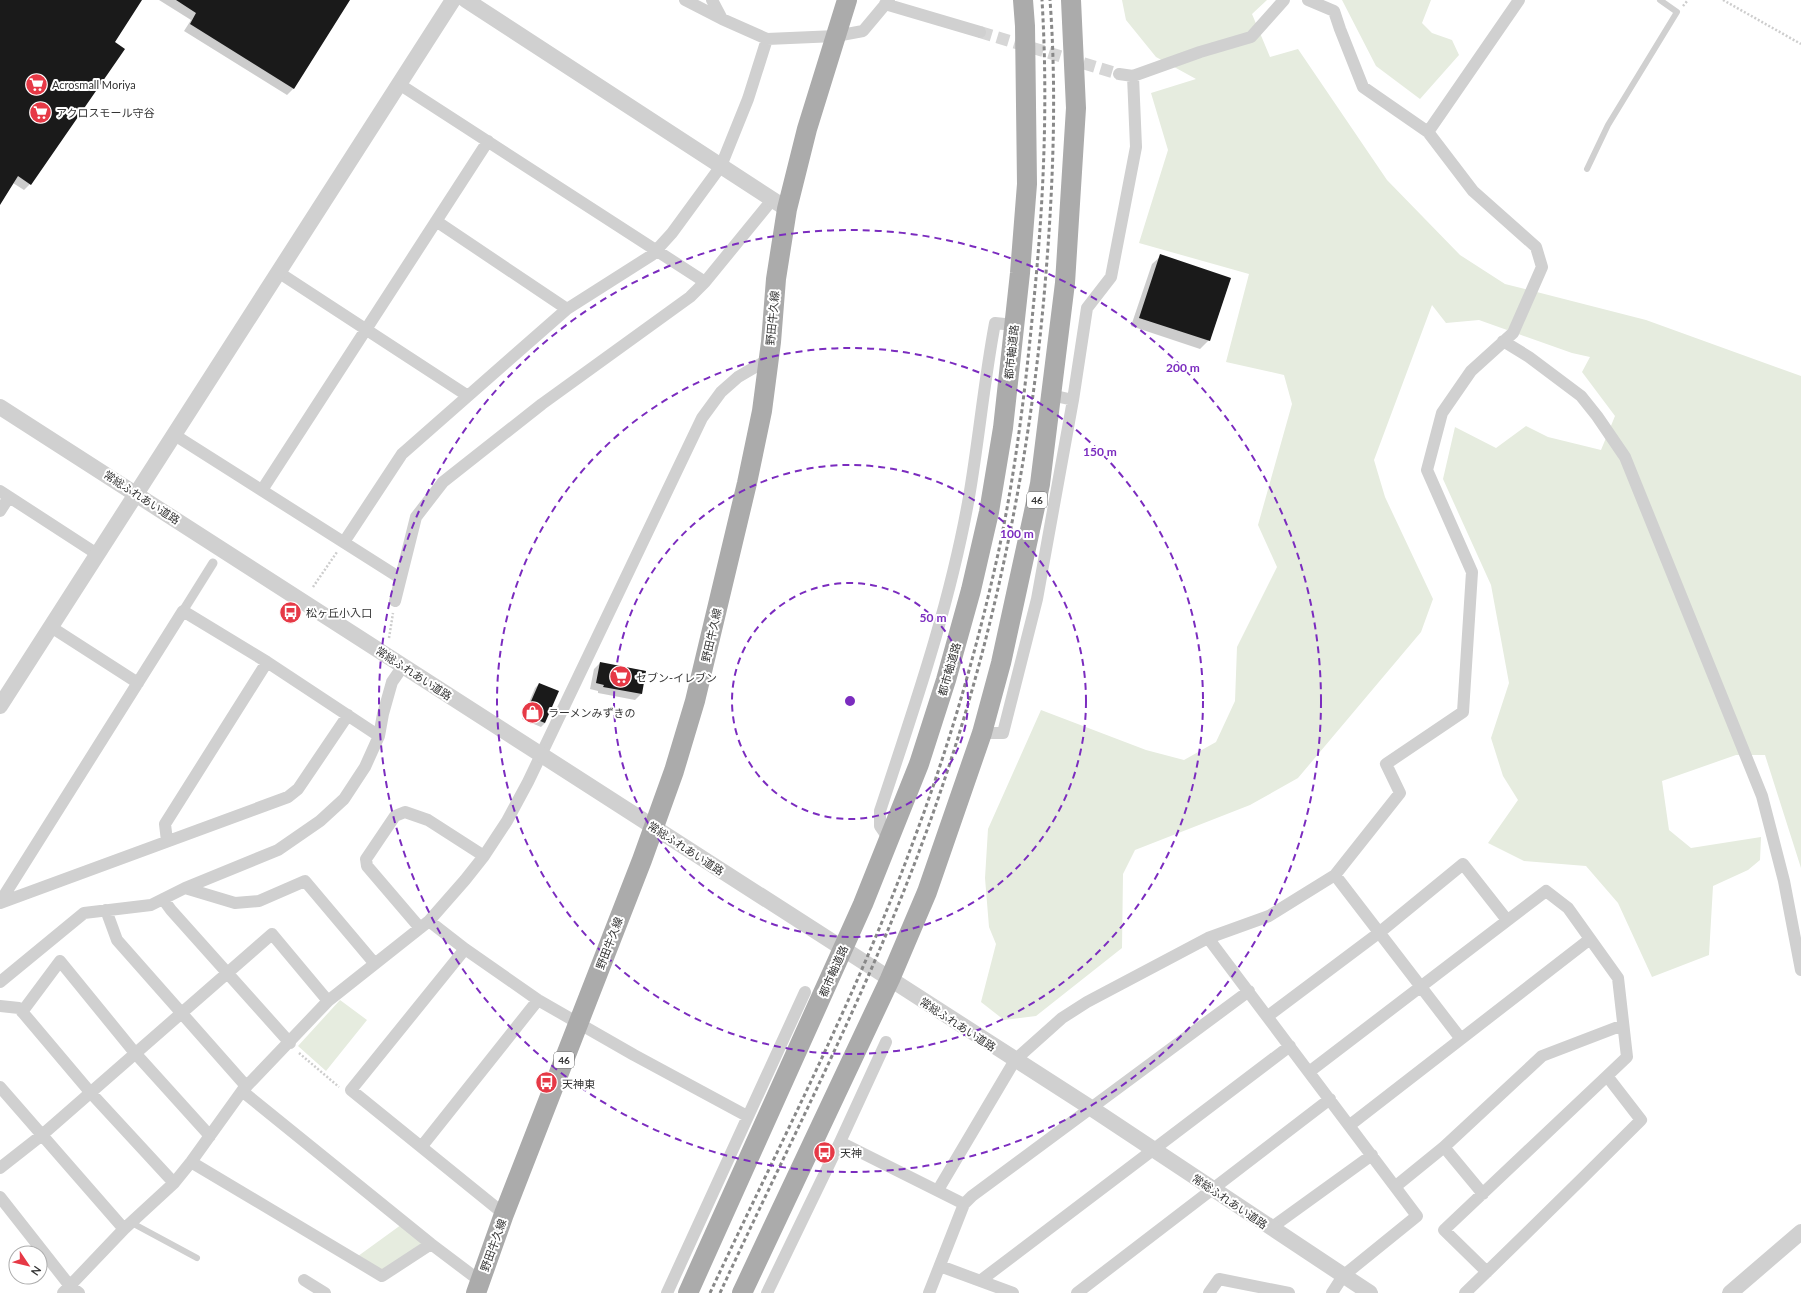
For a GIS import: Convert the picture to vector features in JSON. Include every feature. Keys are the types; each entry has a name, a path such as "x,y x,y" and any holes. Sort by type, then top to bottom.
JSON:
{"main road":[{"name":"野田牛久線","path":"478,1287 504,1214 654,828 696,701 762,411 769,359 776,279 780,204 807,130 847,0"},
{"name":"都市軸道路","path":"688,1293 699,1246 772,1084 843,949 864,904 919,764 946,680 971,590 989,512 1003,428 1028,184 1026,33 1023,0"},
{"name":"46","path":"742,1293 890,979 927,892 982,734 1001,663 1040,484 1065,283 1076,108 1071,0"}],"street":[{"path":"0,706 135,493 453,0"},
{"path":"395,601 416,517 443,482 542,404 690,296 780,204 466,0"},
{"path":"685,0 722,19 767,39 836,36 863,31 887,2 980,32"},
{"path":"712,0 722,19"},
{"path":"1119,74 1133,76 1200,52 1251,37 1284,0"},
{"path":"938,1190 1016,1060 1062,1018 1081,1006 1208,938 1269,916 1335,875 1400,793 1386,764 1463,712 1472,572 1427,470 1442,413 1471,371 1513,333 1542,267 1536,247 1473,191 1428,132 1363,87 1334,11 1308,0"},
{"path":"1428,132 1520,0"},
{"path":"344,542 402,454 567,309 603,288 657,250 672,233 721,166 748,99 767,39"},
{"path":"982,734 1003,733 1037,598 1073,400 1087,308 1111,277 1136,147 1133,76"},
{"path":"399,84 705,282"},
{"path":"262,490 368,329 488,141"},
{"path":"436,221 567,309"},
{"path":"278,272 368,329 468,396"},
{"path":"1503,341 1529,357 1581,396 1597,416 1625,458 1762,796 1784,881 1801,970"},
{"path":"0,1197 71,1290 128,1226 174,1183 244,1089 290,1043 328,1001 424,924 465,880 484,856 507,821 702,418 721,392 738,377 769,359"},
{"path":"1051,396 1073,400"},
{"name":"常総ふれあい道路","path":"0,407 1091,1108 1370,1293"},
{"path":"174,434 400,578"},
{"path":"0,511 5,494 97,554"},
{"path":"0,902 213,563"},
{"path":"183,610 267,662 379,736"},
{"path":"51,627 138,683"},
{"path":"167,841 165,824 267,662"},
{"path":"0,982 84,913 151,905 185,888 278,850 320,821 344,799 365,767 379,736 383,714 392,682 403,666"},
{"path":"0,902 288,797 298,789 348,715"},
{"path":"484,856 428,820 405,812 395,816 366,859 368,866 424,924 464,949 538,1000 578,1024 747,1116"},
{"path":"1268,1016 1380,932 1463,864 1507,920"},
{"path":"1335,875 1461,1039"},
{"path":"185,888 235,903 259,901 305,881 375,964"},
{"path":"1309,1072 1546,890 1568,908 1618,978 1627,1057 1444,1230 1487,1272"},
{"path":"164,899 171,910 290,1043"},
{"path":"106,910 117,940 182,1013 244,1089 431,1244 478,1287"},
{"path":"0,1168 42,1135 272,934 328,1001"},
{"path":"1208,938 1396,1186 1417,1216 1343,1276 1332,1293"},
{"path":"1350,1126 1590,939"},
{"path":"464,949 351,1090 504,1214"},
{"path":"22,1012 60,961 135,1053 210,1136"},
{"path":"929,1293 964,1204 1248,991"},
{"path":"667,1293 699,1246 747,1116 772,1084 805,992"},
{"path":"422,1146 538,1000"},
{"path":"0,1006 19,1008 90,1092 174,1183"},
{"path":"1396,1186 1444,1147 1542,1056 1623,1025"},
{"path":"767,1293 840,1142 886,1042"},
{"path":"980,1281 1290,1046"},
{"path":"1465,1293 1641,1120 1607,1076"},
{"path":"0,1087 42,1135 128,1226"},
{"path":"838,1090 859,1101"},
{"path":"1076,1293 1330,1099"},
{"path":"840,1142 964,1204"},
{"path":"1444,1147 1483,1194"},
{"path":"1271,1228 1372,1155"},
{"path":"191,1162 382,1276 431,1244"},
{"path":"1730,1293 1801,1232"},
{"path":"940,1266 1007,1292"},
{"path":"1209,1293 1219,1279 1289,1293"},
{"path":"304,1280 325,1293"}],"lane":[{"path":"1586,169 1608,125 1677,12 1660,0"},
{"path":"128,1226 197,1258"}],"path":[{"path":"1723,0 1801,44"},
{"path":"313,587 344,542"},
{"path":"389,638 395,601"},
{"path":"290,1043 297,1052 340,1088 351,1090"}],"shaded area":[{"path":"1122,0 1267,0 1252,14 1270,57 1298,49 1387,180 1460,255 1505,284 1646,320 1801,376 1801,868 1765,755 1736,755 1662,781 1669,830 1691,848 1761,837 1760,860 1748,870 1713,886 1709,955 1652,977 1618,903 1586,866 1524,861 1488,843 1518,800 1503,776 1491,738 1509,683 1491,585 1443,479 1455,427 1496,448 1526,426 1548,437 1601,450 1615,416 1582,372 1590,357 1572,353 1479,320 1446,323 1432,305 1374,460 1385,497 1433,599 1421,632 1298,778 1250,805 1135,850 1123,874 1122,948 1036,1016 1004,1020 981,1002 996,944 989,927 985,878 988,829 1041,710 1146,750 1184,760 1216,742 1235,701 1237,647 1277,567 1258,525 1292,404 1284,375 1226,362 1249,274 1139,243 1168,150 1151,93 1196,79 1156,57 1126,20"},
{"path":"1342,0 1431,0 1422,23 1432,33 1452,40 1459,55 1420,99 1376,66"},
{"path":"340,1000 367,1020 326,1071 298,1046"},
{"path":"405,1222 431,1244 385,1274 354,1259"}],"building":[{"name":"アクロスモール守谷","path":"0,0 142,0 115,42 125,49 31,185 18,176 0,205"},
{"path":"176,0 350,0 294,89 190,24 196,13"},
{"path":"1160,254 1231,278 1210,341 1139,318"},
{"name":"セブン-イレブン","path":"600,662 646,671 642,694 603,687 604,685 596,683"},
{"path":"539,683 559,691 545,723 525,715"}],"tunnel":[{"path":"980,32 1119,74"}],"railway":[{"path":"710,1293 818,1066 870,951 894,893 940,765 962,696 981,625 998,554 1010,491 1020,427 1031,331 1043,187 1045,74 1042,0"},
{"path":"720,1293 852,1013 901,899 947,774 968,705 986,637 1003,567 1017,497 1038,356 1045,285 1052,178 1054,107 1050,0"}],"place":[{"name":"Acrosmall Moriya","path":"37,84"},
{"name":"アクロスモール守谷","path":"41,112"},
{"name":"松ヶ丘小入口","path":"290,612"},
{"name":"セブン-イレブン","path":"621,677"},
{"name":"ラーメンみずきの","path":"533,712"},
{"name":"天神東","path":"546,1083"},
{"name":"天神","path":"825,1152"}]}
